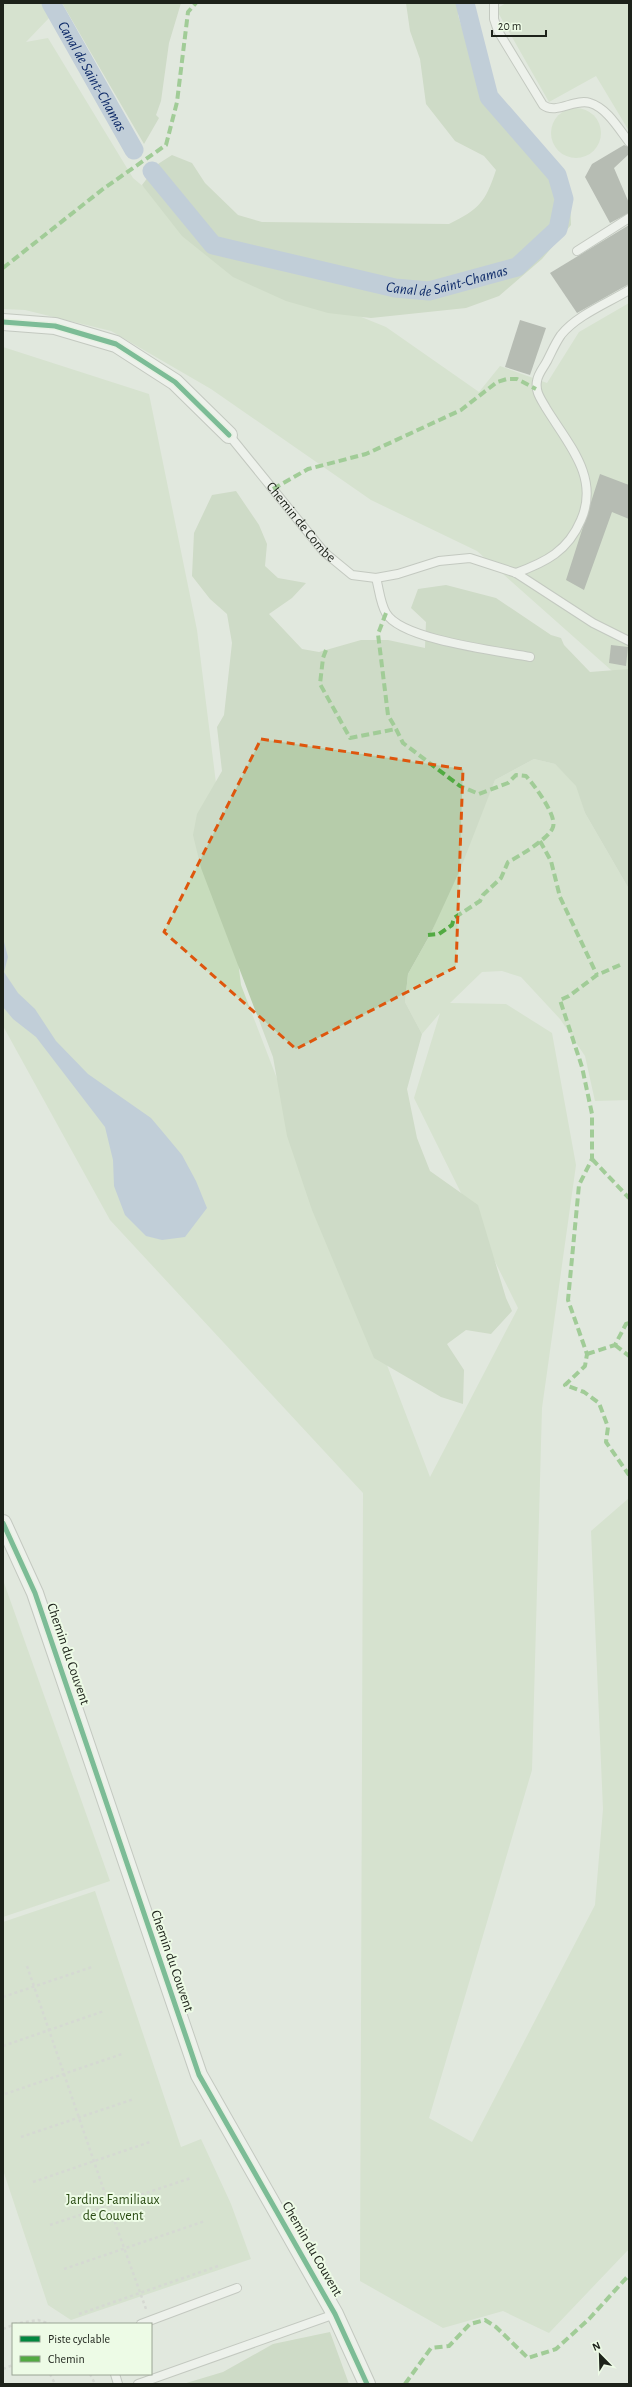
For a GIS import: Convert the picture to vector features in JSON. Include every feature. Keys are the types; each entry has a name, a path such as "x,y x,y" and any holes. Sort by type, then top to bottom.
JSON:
{"street":[{"name":"Chemin de Combe","path":"3,322 55,326 116,344 175,382 229,435"},
{"name":"Chemin du Couvent","path":"3,1523 35,1593 199,2075 335,2314 368,2384"}],"lane":[{"path":"494,3 494,19 498,31 543,105 551,108 579,102 590,103 601,109 629,142"},
{"path":"577,251 629,218"},
{"path":"516,573 541,564 558,554 568,544 584,514 588,493 587,480 581,465 538,394 537,379 561,336 569,327 629,290"},
{"name":"Chemin de Combe","path":"229,435 324,552 352,575 376,578 398,574 439,561 470,558 516,573 593,623 629,640"},
{"path":"376,578 386,613 398,626 438,639 530,657"},
{"path":"143,2323 237,2288"},
{"path":"138,2384 335,2314"}],"path":[{"path":"27,1966 50,2030 108,2205 150,2320"},
{"path":"3,1997 92,1967"},
{"path":"3,2046 104,2011"},
{"path":"5,2094 122,2054"},
{"path":"21,2137 134,2099"},
{"path":"34,2182 150,2142"},
{"path":"50,2225 190,2178"},
{"path":"64,2269 205,2221"},
{"path":"79,2314 221,2265"},
{"path":"20,2323 38,2320 47,2323"},
{"path":"50,2375 55,2384"},
{"path":"90,2375 95,2384"}],"highlighted area":[{"path":"261,739 463,769 456,967 296,1049 164,932"}],"green space":[{"path":"3,3 44,3 50,17 26,42 48,38 133,178 241,268 386,327 479,392 500,366 547,383 579,332 629,303 629,686 477,551 371,500 211,389 111,331 25,310 3,309"},
{"path":"62,3 181,3 169,43 161,101 156,115 159,118 144,144"},
{"path":"406,3 462,3 458,15 485,100 566,180 570,196 571,225 542,259 499,296 466,308 371,318 328,313 286,301 233,277 182,236 142,185 158,164 172,155 192,163 205,183 238,215 262,222 449,224 474,209 484,198 496,170 484,156 455,141 426,104 420,59 410,31"},
{"path":"506,3 629,3 629,131 596,76 549,102 496,9"},
{"path":"576,108 586,110 594,115 599,123 601,133 599,143 594,151 586,156 576,158 566,156 558,151 553,143 551,133 553,123 558,115 566,110"},
{"path":"3,347 149,394 197,630 241,985 430,1477 518,1308 414,1098 440,1013 422,1034 405,1002 408,974 431,933 495,780 534,759 555,764 577,786 585,813 629,889 629,1100 595,1101 585,1056 560,1019 521,977 502,971 482,972 450,1003 506,1004 552,1033 576,1165 542,1408 532,1770 429,2118 472,2142 595,1905 603,1809 591,1531 629,1498 629,2249 549,2333 503,2311 443,2328 360,2281 363,1493 110,1220 3,1026"},
{"path":"236,491 259,525 267,544 265,566 278,578 306,583 292,598 269,614 302,649 319,652 361,640 388,640 425,648 426,622 411,608 418,589 446,585 496,598 551,635 561,638 564,645 590,672 629,669 629,889 585,813 576,786 555,764 534,759 495,780 460,870 431,933 408,974 405,1002 422,1034 407,1089 417,1138 430,1171 478,1205 506,1298 512,1311 491,1334 466,1330 447,1344 464,1370 463,1404 441,1397 374,1358 312,1210 287,1136 273,1057 201,868 193,835 197,814 222,771 217,727 224,715 232,643 227,614 210,599 192,576 194,533 212,495"},
{"path":"3,1580 110,1881 3,1917"},
{"name":"Jardins Familiaux de Couvent","path":"95,1891 181,2147 201,2139 231,2204 251,2259 71,2320 48,2305 3,2170 3,1922"},
{"path":"330,2332 349,2384 183,2384 223,2372 273,2344"}],"water":[{"path":"3,938 8,957 4,972 18,993 35,1009 56,1041 88,1074 151,1118 182,1155 196,1181 207,1208 185,1237 162,1240 146,1236 125,1215 114,1186 113,1160 105,1127 36,1037 13,1019 3,1007"}],"building":[{"path":"624,145 629,147 629,154 614,168 629,203 629,213 610,223 585,177 592,164"},
{"path":"629,225 629,284 577,313 550,273"},
{"path":"520,320 546,328 530,375 505,367"},
{"path":"600,474 629,485 629,519 612,512 584,590 566,580"},
{"path":"611,645 628,647 626,666 609,663"}],"waterway":[{"name":"Canal de Saint-Chamas","path":"51,3 134,150"},
{"name":"Canal de Saint-Chamas","path":"152,171 213,245 395,288 429,291 517,267 558,229 564,199 557,175 489,97 465,3"}],"marked path":[{"path":"3,268 103,189 166,145 177,102 188,12 196,3"},
{"path":"273,489 308,469 366,454 461,410 497,382 507,379 517,379 536,389"},
{"path":"386,613 378,634 388,715 403,743 460,786 479,794 508,783 516,775 526,776 544,800 552,815 553,822 553,827 546,836 533,847 508,862 501,878 483,895 480,901 454,918 452,925 439,934 428,935"},
{"path":"326,650 323,658 320,684 350,738 396,729"},
{"path":"540,841 551,861 560,897 597,975"},
{"path":"620,965 597,975 569,996 560,1000 582,1067 592,1114 592,1159 579,1185 568,1300 587,1354 585,1366 565,1385 584,1392 599,1403 608,1427 606,1442 629,1475"},
{"path":"592,1159 629,1198"},
{"path":"587,1354 615,1345 626,1324 629,1323"},
{"path":"615,1345 629,1356"},
{"path":"405,2384 431,2348 449,2346 470,2324 485,2320 496,2327 528,2358 556,2349 589,2319 629,2275"}],"cycle path":[{"path":"3,322 55,326 116,344 175,382 229,435"},
{"path":"3,1523 35,1593 199,2075 335,2314 367,2384"}]}
